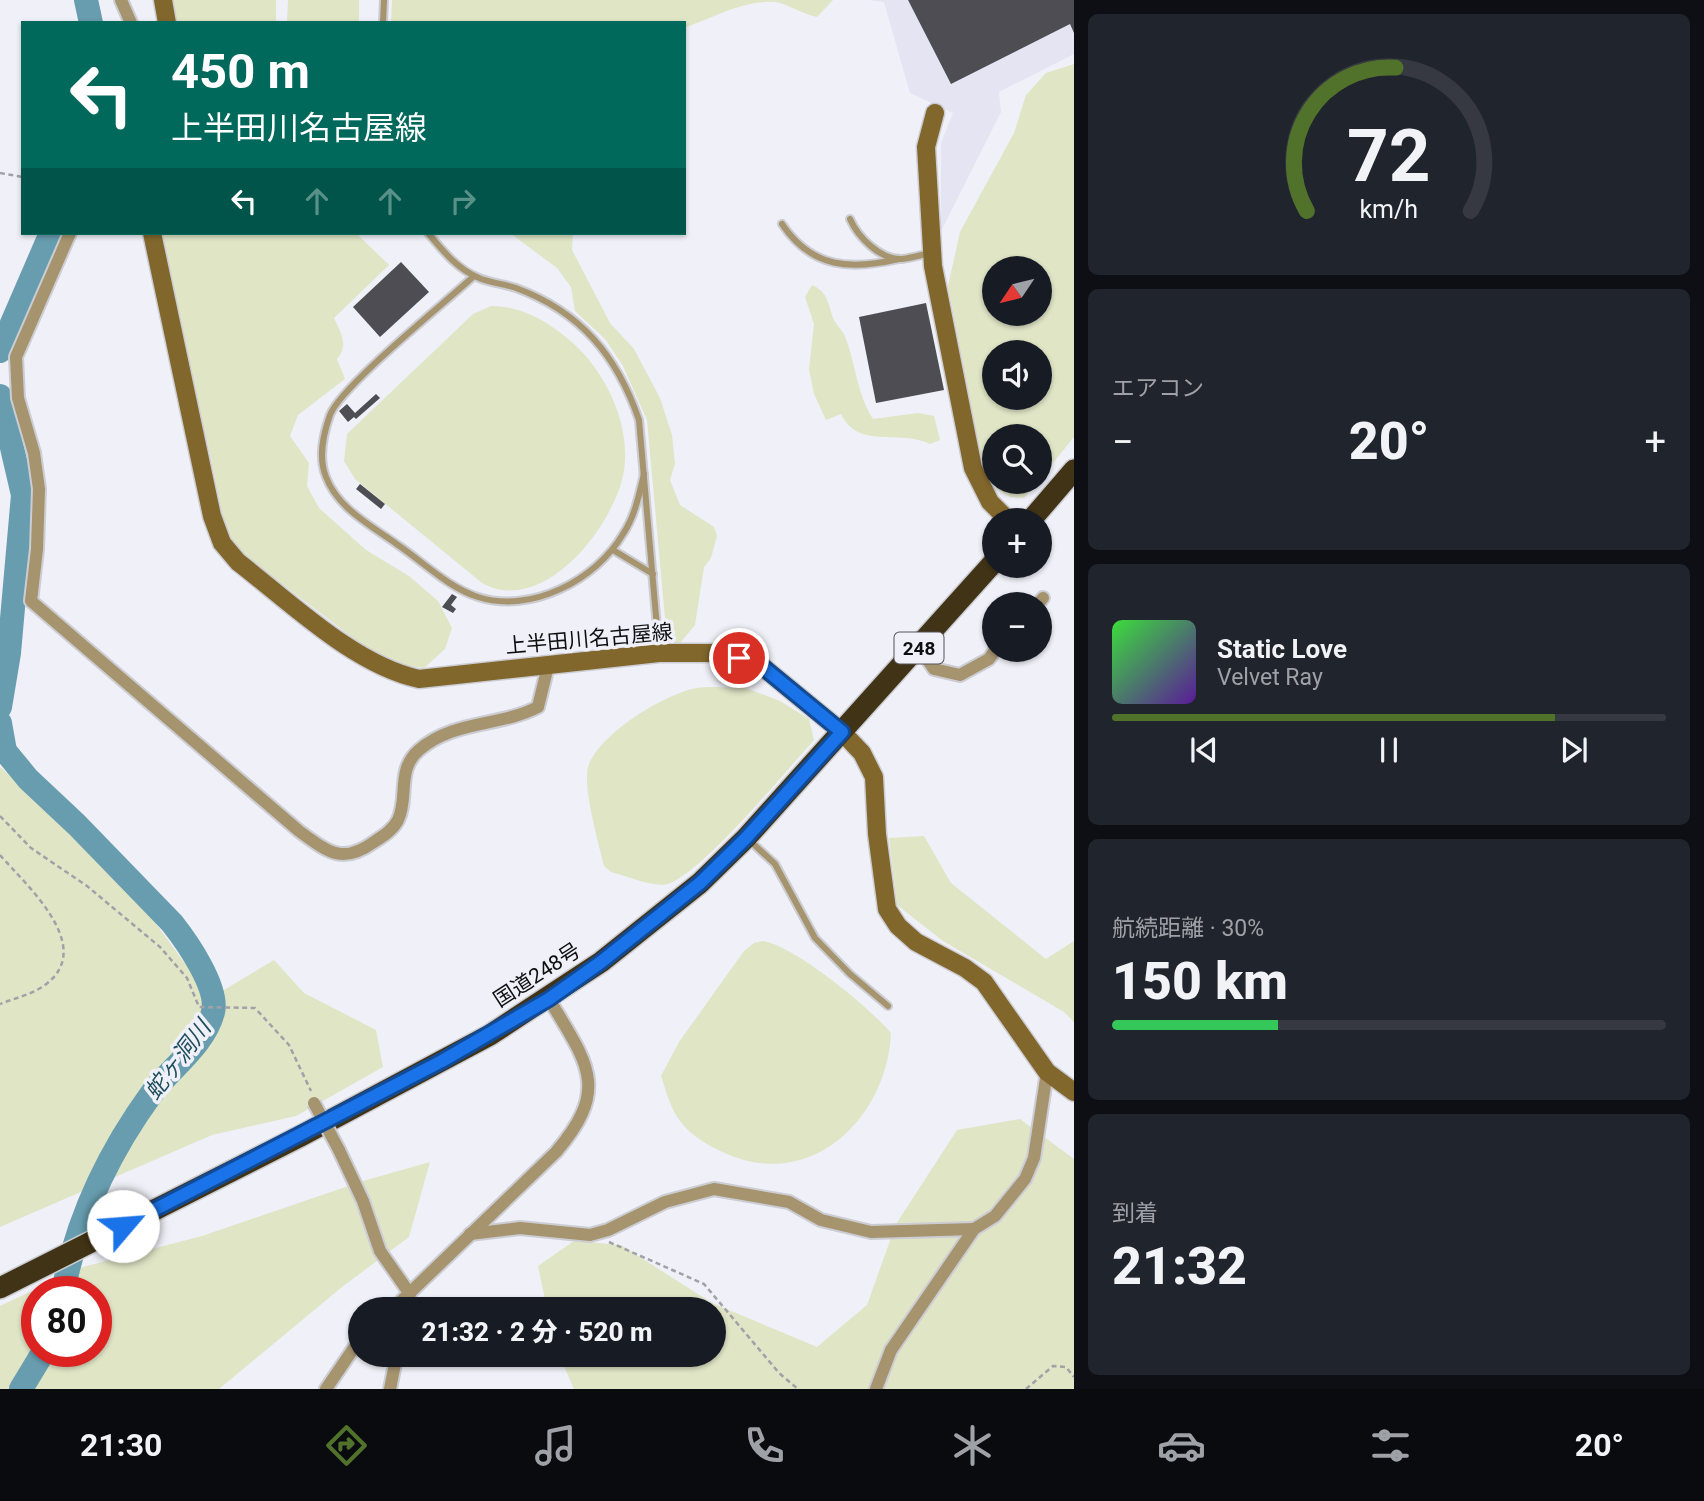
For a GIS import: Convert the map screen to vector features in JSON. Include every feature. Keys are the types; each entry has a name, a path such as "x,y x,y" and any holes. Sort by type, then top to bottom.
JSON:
{"highway":[{"path":"1041,508 1074,470"},
{"name":"国道248号","path":"0,1288 478,1042 549,999 668,910 746,838 982,576"}],"main road":[{"path":"163,0 167,21"},
{"path":"935,113 926,147 932,253 972,468 990,502 996,508"},
{"name":"上半田川名古屋線","path":"152,235 212,516 222,543 237,562 368,662 397,674 419,679 659,653 720,653 758,663 842,732 862,752 874,777 877,834 887,909 898,926 916,942 965,968 984,982 1047,1072 1074,1092"}],"street":[{"path":"121,0 130,21"},
{"path":"69,235 23,337 16,357 14,375 34,453 39,489 37,549 31,601 299,831 323,849 344,856 357,854 392,830 399,819 406,767 417,752 444,732 522,716 538,707 548,666"},
{"path":"919,647 934,668 960,675 984,662"},
{"path":"407,1297 556,1152 578,1124 587,1106 590,1087 587,1071 578,1048 549,999"},
{"path":"876,1389 891,1350 974,1229 1003,1208 1025,1179 1034,1158 1047,1072"},
{"path":"314,1103 363,1201 380,1251 410,1294 409,1297"},
{"path":"470,1234 520,1228 572,1235 594,1234 665,1202 713,1189 789,1202 821,1220 871,1232 974,1229"},
{"path":"326,1389 348,1357"},
{"path":"390,1389 394,1367"}],"lane":[{"path":"383,21 384,0"},
{"path":"850,219 856,232 869,246 899,260"},
{"path":"782,224 792,240 810,253 836,264 864,267 932,253"},
{"path":"430,235 462,270 516,289 573,318 616,366 639,420 659,653"},
{"path":"474,276 338,400 331,412 322,444 326,479 349,509 460,589 489,600 524,600 562,588 589,572 613,550 632,519 644,474"},
{"path":"613,550 653,574"},
{"path":"746,838 775,864 816,938 850,974 888,1006"}],"path":[{"path":"0,173 21,177"},
{"path":"0,816 31,848 87,886 160,947 187,978 199,1007 255,1008 289,1045 308,1080 314,1103"},
{"path":"0,855 43,901 58,929 63,957 57,973 46,984 31,993 0,1004"},
{"path":"594,1234 625,1251 672,1267 704,1284 779,1373 798,1389"},
{"path":"1026,1389 1053,1366 1066,1367 1074,1377"}],"shaded area":[{"path":"869,0 1074,0 1074,54 999,92 1001,112 941,231 941,143 953,113 910,93 884,2"}],"green space":[{"path":"171,0 276,0 276,21 173,21"},
{"path":"288,0 359,0 359,21 287,21"},
{"path":"392,0 833,0 817,17 779,3 763,2 740,7 686,27 686,21 391,21"},
{"path":"1074,64 1074,437 1052,464 1052,424 982,424 982,461 948,286 960,232 1014,133 1026,95 1046,73"},
{"path":"160,235 358,235 389,265 334,318 343,339 343,349 337,359 345,379 298,415 290,436 309,463 307,486 319,508 366,550 409,576 438,601 452,628 445,649 424,668 391,664 374,654 243,554 226,532 208,445 194,398"},
{"path":"513,235 573,235 572,250 610,323 634,349 660,398 672,435 675,464 670,480 680,505 714,527 717,536 711,558 704,567 695,625 675,649 667,640 647,420 623,366 606,340 575,311 571,287 557,268"},
{"path":"812,285 825,295 834,320 845,336 860,390 873,419 918,413 934,416 940,440 930,444 906,438 869,435 848,425 841,414 826,420 814,394 809,370 814,324 805,297"},
{"path":"491,306 512,308 541,320 559,331 594,366 605,383 621,421 625,461 622,480 614,501 603,523 587,545 569,564 549,579 527,588 504,590 482,583 355,479 344,461 347,434 473,314"},
{"path":"1005,494 1027,494 1024,498"},
{"path":"705,687 746,688 780,701 809,719 814,740 718,846 677,880 657,885 611,872 604,866 587,785 589,764 596,752 633,718 679,693"},
{"path":"0,767 54,814 136,896 183,961 219,993 274,960 304,993 376,1030 383,1067 296,1116 212,1135 0,1227"},
{"path":"924,836 951,883 1046,959 1074,941 1074,1022 1064,1012 943,941 897,905 889,838"},
{"path":"763,941 777,945 812,966 850,994 891,1033 886,1064 876,1093 860,1118 839,1139 815,1154 788,1163 758,1163 727,1154 701,1140 685,1127 677,1116 661,1076 679,1042 744,951 754,943"},
{"path":"1020,1119 1074,1159 1074,1389 574,1389 564,1367 726,1367 726,1309 817,1347 867,1305 896,1224 957,1130"},
{"path":"430,1162 409,1237 342,1287 219,1389 0,1389 0,1306 21,1296 21,1367 112,1367 112,1276 64,1276 83,1267 202,1236 363,1181"},
{"path":"574,1241 621,1245 703,1297 544,1297 538,1266"}],"building":[{"path":"908,0 1074,0 1074,33 1070,24 951,84"},
{"path":"401,262 429,292 380,337 353,307"},
{"path":"926,303 944,390 876,403 859,317"},
{"path":"376,394 380,398 356,419 354,417 348,422 339,411 347,404 355,413"},
{"path":"360,484 385,504 381,509 356,489"},
{"path":"452,594 457,597 451,605 456,609 453,613 442,607"}],"waterway":[{"name":"蛇ヶ洞川","path":"86,0 91,21"},
{"name":"蛇ヶ洞川","path":"0,351 50,235"},
{"name":"蛇ヶ洞川","path":"0,396 23,495 9,653 0,707"},
{"name":"蛇ヶ洞川","path":"0,723 5,751 28,779 77,825 172,923 207,978 214,1002 213,1012 203,1035 152,1093 136,1115 109,1163 86,1213 67,1276"},
{"name":"蛇ヶ洞川","path":"21,1389 34,1367"}],"route":[{"path":"123,1226 299,1137 490,1035 549,999 601,962 700,883 746,838 842,732 758,663 739,658"}]}
